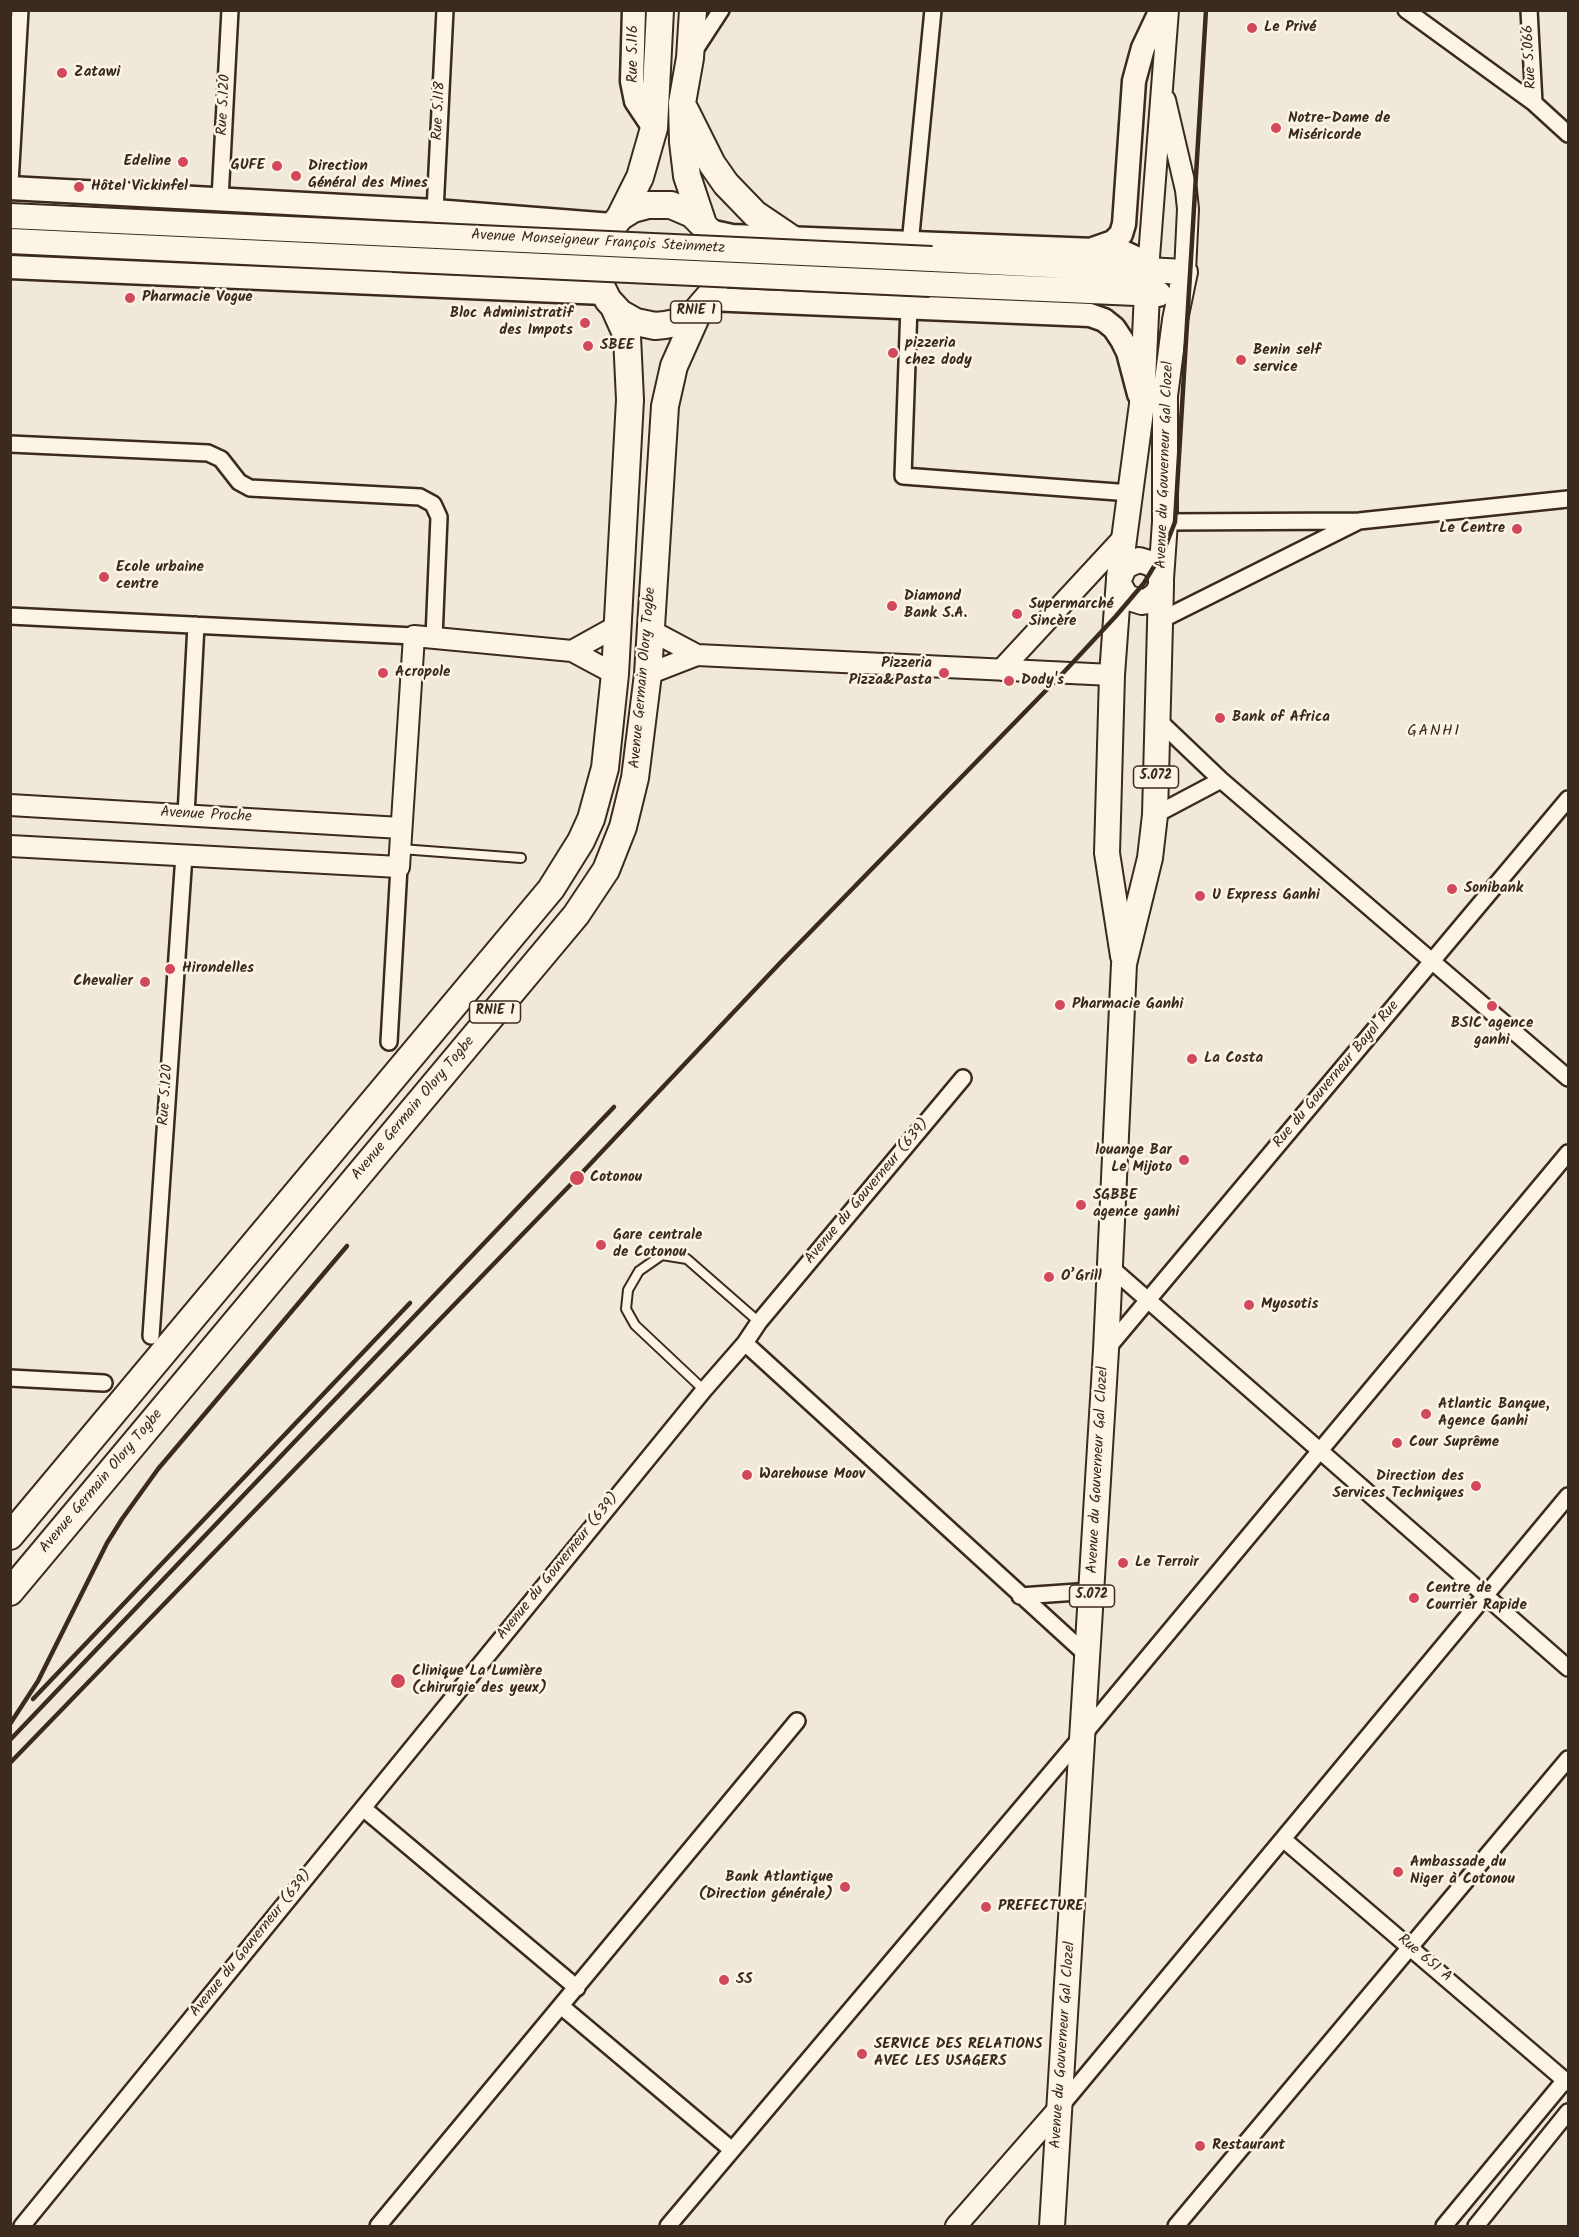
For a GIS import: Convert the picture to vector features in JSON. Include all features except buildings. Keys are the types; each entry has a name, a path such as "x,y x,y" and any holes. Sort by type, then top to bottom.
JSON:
{"highway":[{"name":"RNIE 1","path":"660,10 654,128 640,177 616,221 603,239 598,254 598,278 609,300 636,322 655,326 675,323 693,315 704,304 715,286 719,265 717,250 687,176 681,103 690,58 693,10"},
{"path":"681,103 712,164 726,184 755,214 792,239"},
{"path":"616,221 640,206 663,204 685,210 706,227"},
{"name":"Avenue Germain Olory Togbe","path":"10,1536 551,889 581,841 591,819 605,768 615,674 630,400 627,336 609,300"},
{"name":"Avenue Germain Olory Togbe","path":"10,1592 568,924 606,870 617,845 630,802 648,674 665,406 674,366 704,304"}],"main road":[{"name":"Rue 5.116","path":"634,10 632,81 636,101 654,128"},
{"path":"1092,249 1113,242 1121,234 1124,224 1134,81 1143,48 1161,10"},
{"name":"Avenue Monseigneur François Steinmetz","path":"10,185 616,221"},
{"name":"Avenue Monseigneur François Steinmetz","path":"10,216 932,259 1146,282 1182,283"},
{"name":"Avenue Monseigneur François Steinmetz","path":"706,227 732,236 1121,251 1138,259 1146,282"},
{"name":"Avenue Monseigneur François Steinmetz","path":"10,241 1110,292 1146,282"},
{"path":"10,267 609,300"},
{"name":"Avenue du Gouverneur Gal Clozel","path":"1124,964 1107,853 1112,675 1119,580 1142,404 1146,282"},
{"name":"Avenue du Gouverneur Gal Clozel","path":"1052,2226 1106,1350 1124,964 1150,858 1155,815 1161,582 1165,522 1165,396 1182,283"},
{"path":"1110,292 1137,312 1144,341"},
{"path":"704,304 909,306 1090,315 1104,320 1114,328 1128,352 1142,404"},
{"path":"1141,559 1155,565 1161,582 1153,598 1139,602 1124,596 1119,580 1122,570 1129,562 1141,559"}],"street":[{"path":"10,185 20,10"},
{"name":"Rue 5.120","path":"220,199 230,10"},
{"name":"Rue 5.118","path":"435,211 445,10"},
{"path":"690,58 721,10"},
{"path":"910,244 933,10"},
{"name":"Avenue du Gouverneur Gal Clozel","path":"1146,282 1168,10"},
{"name":"Rue 5.066","path":"1529,10 1534,104"},
{"path":"1410,12 1534,104 1569,134"},
{"name":"Avenue du Gouverneur Gal Clozel","path":"1163,68 1166,102 1188,209 1182,283"},
{"path":"909,306 903,476 1131,493"},
{"path":"10,444 207,453 221,459 240,482 250,488 420,497 433,504 440,518 434,638"},
{"path":"1165,522 1359,521 1569,499"},
{"path":"1161,621 1359,521"},
{"path":"1001,670 1125,536"},
{"path":"10,615 414,636 572,651 615,674"},
{"path":"186,815 196,625"},
{"path":"572,651 617,626"},
{"path":"650,630 697,655"},
{"path":"389,1042 414,636"},
{"path":"648,674 697,655 1112,675"},
{"path":"1158,720 1221,780 1569,1078"},
{"path":"1155,815 1221,780"},
{"name":"Rue du Gouverneur Bayol Rue","path":"1106,1350 1569,800"},
{"name":"Avenue Proche","path":"10,805 401,828"},
{"path":"10,846 184,855 399,858"},
{"name":"Rue 5.120","path":"151,1336 184,855"},
{"name":"Avenue du Gouverneur (639)","path":"22,2226 704,1390 745,1343 759,1322 963,1078"},
{"path":"668,2226 1083,1735 1569,1153"},
{"path":"1109,1266 1569,1668"},
{"path":"745,1343 1088,1656"},
{"path":"10,1378 105,1383"},
{"path":"956,2226 1060,2107 1569,1496"},
{"path":"1020,1596 1092,1592"},
{"path":"378,2226 797,1721"},
{"path":"1176,2226 1569,1759"},
{"path":"363,1808 577,1988"},
{"name":"Rue 651 A","path":"1283,1839 1567,2081"},
{"path":"561,2006 732,2150"},
{"path":"1444,2226 1567,2081"},
{"path":"1476,2226 1569,2112"}],"lane":[{"path":"399,858 521,858"},
{"path":"704,1390 635,1325 626,1309 628,1290 639,1271 662,1255 687,1259 759,1322"}],"railway":[{"path":"10,1763 577,1178 780,963 1063,673 1144,583 1164,550 1175,522 1206,10"},
{"path":"10,1740 614,1107"},
{"path":"10,1724 38,1681 107,1543 122,1519 158,1469 347,1246"},
{"path":"33,1699 410,1303"}],"place":[{"name":"Le Privé","path":"1252,28"},
{"name":"Zatawi","path":"62,73"},
{"name":"Notre-Dame de Miséricorde","path":"1276,128"},
{"name":"Edeline","path":"183,162"},
{"name":"GUFE","path":"277,166"},
{"name":"Direction Général des Mines","path":"296,176"},
{"name":"Hôtel Vickinfel","path":"79,187"},
{"name":"Pharmacie Vogue","path":"130,298"},
{"name":"Bloc Administratif des Impots","path":"585,323"},
{"name":"SBEE","path":"588,346"},
{"name":"pizzeria chez dody","path":"893,353"},
{"name":"Benin self service","path":"1241,360"},
{"name":"Le Centre","path":"1517,529"},
{"name":"Ecole urbaine centre","path":"104,577"},
{"name":"Diamond Bank S.A.","path":"892,606"},
{"name":"Supermarché Sincère","path":"1017,614"},
{"name":"Acropole","path":"383,673"},
{"name":"Pizzeria Pizza&Pasta","path":"944,673"},
{"name":"Dody's","path":"1009,681"},
{"name":"Bank of Africa","path":"1220,718"},
{"name":"Sonibank","path":"1452,889"},
{"name":"U Express Ganhi","path":"1200,896"},
{"name":"Hirondelles","path":"170,969"},
{"name":"Chevalier","path":"145,982"},
{"name":"Pharmacie Ganhi","path":"1060,1005"},
{"name":"BSIC agence ganhi","path":"1492,1006"},
{"name":"La Costa","path":"1192,1059"},
{"name":"louange Bar Le Mijoto","path":"1184,1160"},
{"name":"Cotonou","path":"577,1178"},
{"name":"SGBBE agence ganhi","path":"1081,1205"},
{"name":"Gare centrale de Cotonou","path":"601,1245"},
{"name":"O’Grill","path":"1049,1277"},
{"name":"Myosotis","path":"1249,1305"},
{"name":"Atlantic Banque, Agence Ganhi","path":"1426,1414"},
{"name":"Cour Suprême","path":"1397,1443"},
{"name":"Warehouse Moov","path":"747,1475"},
{"name":"Direction des Services Techniques","path":"1476,1486"},
{"name":"Le Terroir","path":"1123,1563"},
{"name":"Centre de Courrier Rapide","path":"1414,1598"},
{"name":"Clinique La Lumière (chirurgie des yeux)","path":"398,1681"},
{"name":"Ambassade du Niger à Cotonou","path":"1398,1872"},
{"name":"Bank Atlantique (Direction générale)","path":"845,1887"},
{"name":"PREFECTURE","path":"986,1907"},
{"name":"SS","path":"724,1980"},
{"name":"SERVICE DES RELATIONS AVEC LES USAGERS","path":"862,2054"},
{"name":"Restaurant","path":"1200,2146"}],"district":[{"name":"GANHI","path":"1434,732"}]}
